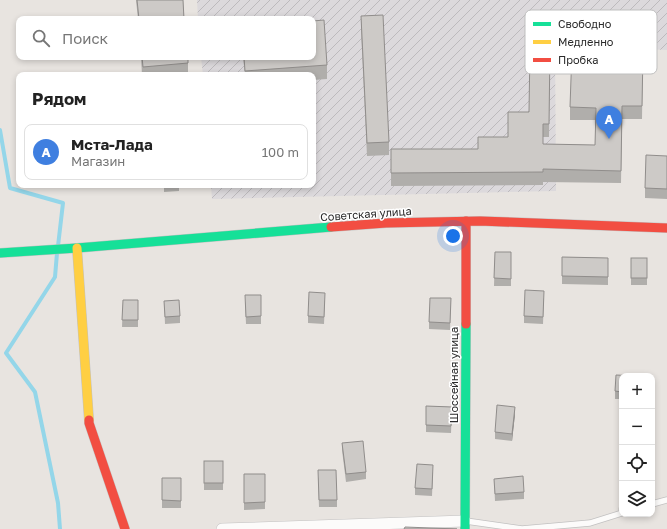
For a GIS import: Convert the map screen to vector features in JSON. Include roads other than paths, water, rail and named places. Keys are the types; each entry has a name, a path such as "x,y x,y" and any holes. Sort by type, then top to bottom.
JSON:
{"main road":[{"name":"Советская улица","path":"0,253 386,223 480,220 667,228"},
{"name":"Шоссейная улица","path":"465,525 466,221"},
{"path":"77,248 89,423 125,529"}],"street":[{"path":"222,529 465,525"}],"lane":[{"path":"655,503 667,500"},
{"path":"465,525 522,529 590,523 619,514"}],"waterway":[{"path":"0,130 10,188 63,203 58,246"},
{"path":"57,253 55,277 6,353 35,392 58,503 60,529"}],"place":[{"name":"Мста-Лада","path":"609,139"}]}
